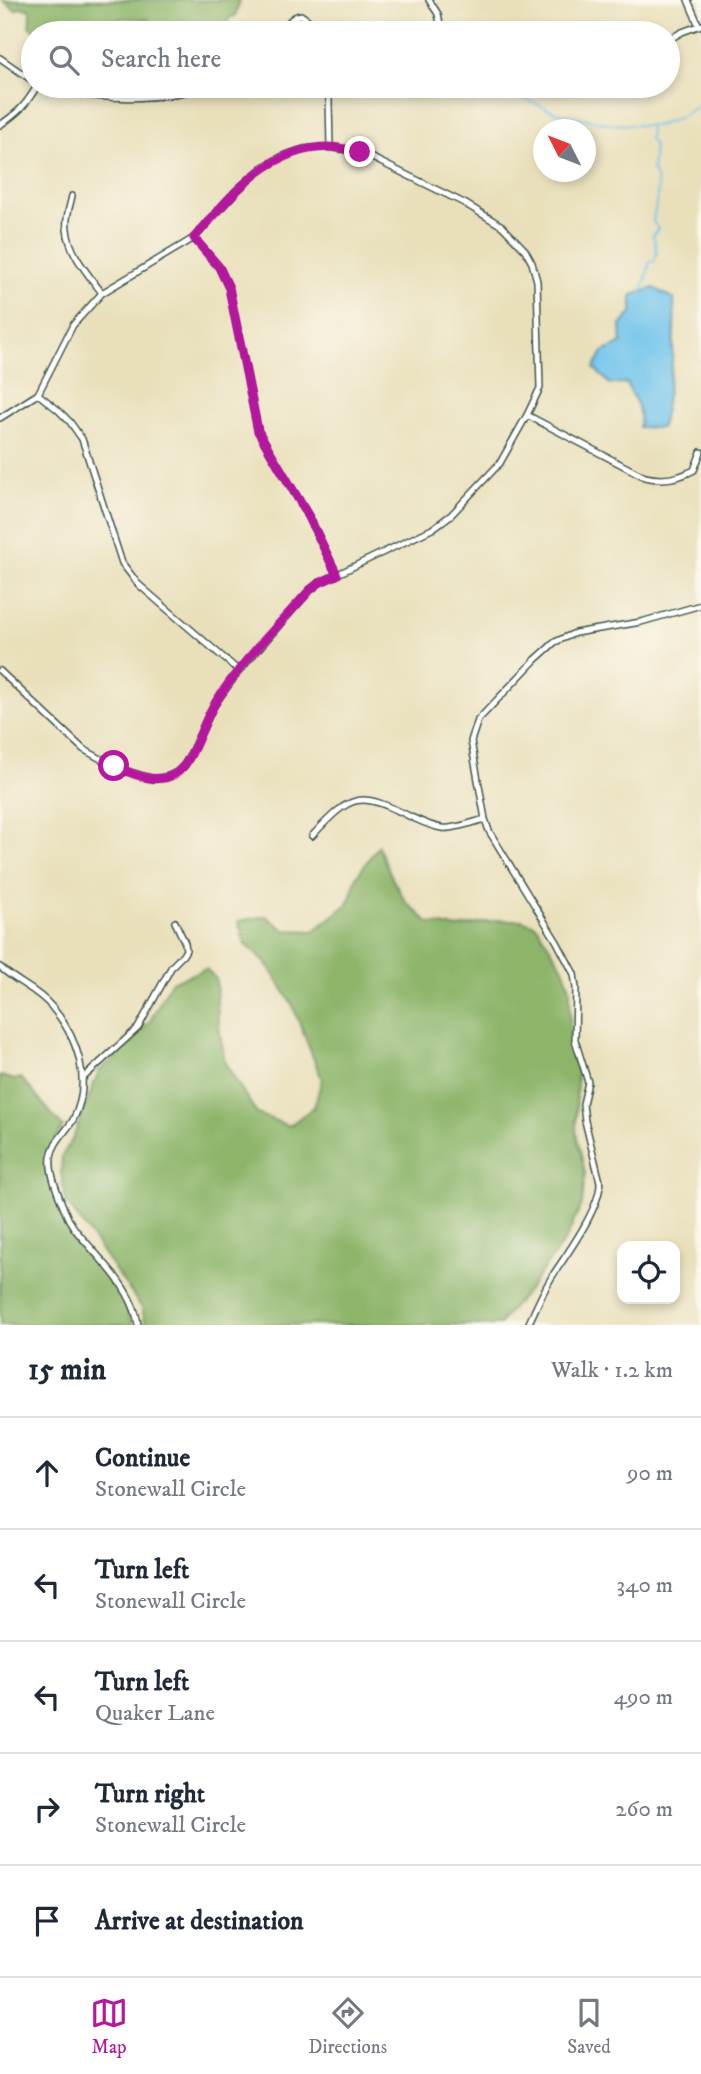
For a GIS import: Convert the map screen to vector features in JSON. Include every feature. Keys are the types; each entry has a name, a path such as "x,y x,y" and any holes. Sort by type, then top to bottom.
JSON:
{"street":[{"path":"429,0 439,21"},
{"path":"680,33 700,25 688,0"},
{"path":"288,21 301,15 310,21"},
{"path":"0,58 21,73"},
{"path":"0,125 16,114 30,98"},
{"path":"329,98 330,147"},
{"path":"0,418 38,394 73,325 102,293 194,238 236,191 263,167 304,149 330,147 360,152 464,203 502,226 525,250 537,281 540,388 500,463 451,515 432,529 319,583 310,590 239,671 214,705 186,765 177,772 154,779 114,766 83,749 0,671"},
{"path":"72,196 66,228 70,244 102,293"},
{"path":"194,238 219,267 229,288 258,431 309,517 337,575"},
{"path":"38,394 70,422 82,439 122,563 130,575 239,671"},
{"path":"527,415 645,477 656,480 684,476 694,470 701,452"},
{"path":"528,1325 552,1277 564,1261 592,1210 601,1188 585,1121 583,1104 588,1082 575,1040 574,974 495,843 485,819 471,741 478,720 555,642 575,633 641,622 701,605"},
{"path":"312,836 332,815 346,805 362,799 381,802 444,829 485,819"},
{"path":"83,1078 138,1028 172,966 183,956 185,943 175,922"},
{"path":"0,967 32,988 57,1013 72,1038 83,1087 75,1114 54,1147 52,1170 69,1222 82,1240 99,1256 128,1297 138,1325"}],"green space":[{"path":"2,0 240,0 235,16 228,21 150,21 120,18 119,21 30,21 30,10 21,7 16,10"},
{"path":"378,846 406,902 429,923 458,928 496,920 521,920 536,925 563,968 570,988 570,1046 577,1072 576,1133 585,1173 582,1204 567,1237 500,1325 146,1325 142,1308 66,1201 61,1173 62,1156 73,1138 99,1071 125,1049 150,1021 171,982 206,969 216,979 218,1020 225,1063 257,1114 289,1126 314,1107 322,1080 292,1004 267,964 245,944 238,921 266,916 285,930 314,931 348,904 357,876"},
{"path":"0,1076 15,1080 21,1078 63,1127 51,1145 47,1159 54,1196 66,1228 120,1293 133,1325 0,1325"}],"water":[{"path":"654,288 674,299 672,364 661,428 639,427 638,409 626,383 610,384 594,368 603,352 622,343 621,325 632,313 632,295"}],"waterway":[{"path":"523,98 555,112 610,124 656,126 676,119 701,104"},
{"path":"643,291 650,262 654,261 657,253 653,235 658,229 653,222 658,189 652,170 654,145 649,139 650,128"}],"route":[{"path":"114,766 154,779 167,777 186,765 202,726 239,671 310,590 337,575 309,517 262,441 255,420 229,288 219,267 194,238 236,191 263,167 283,156 304,149 330,147 360,152"}]}
